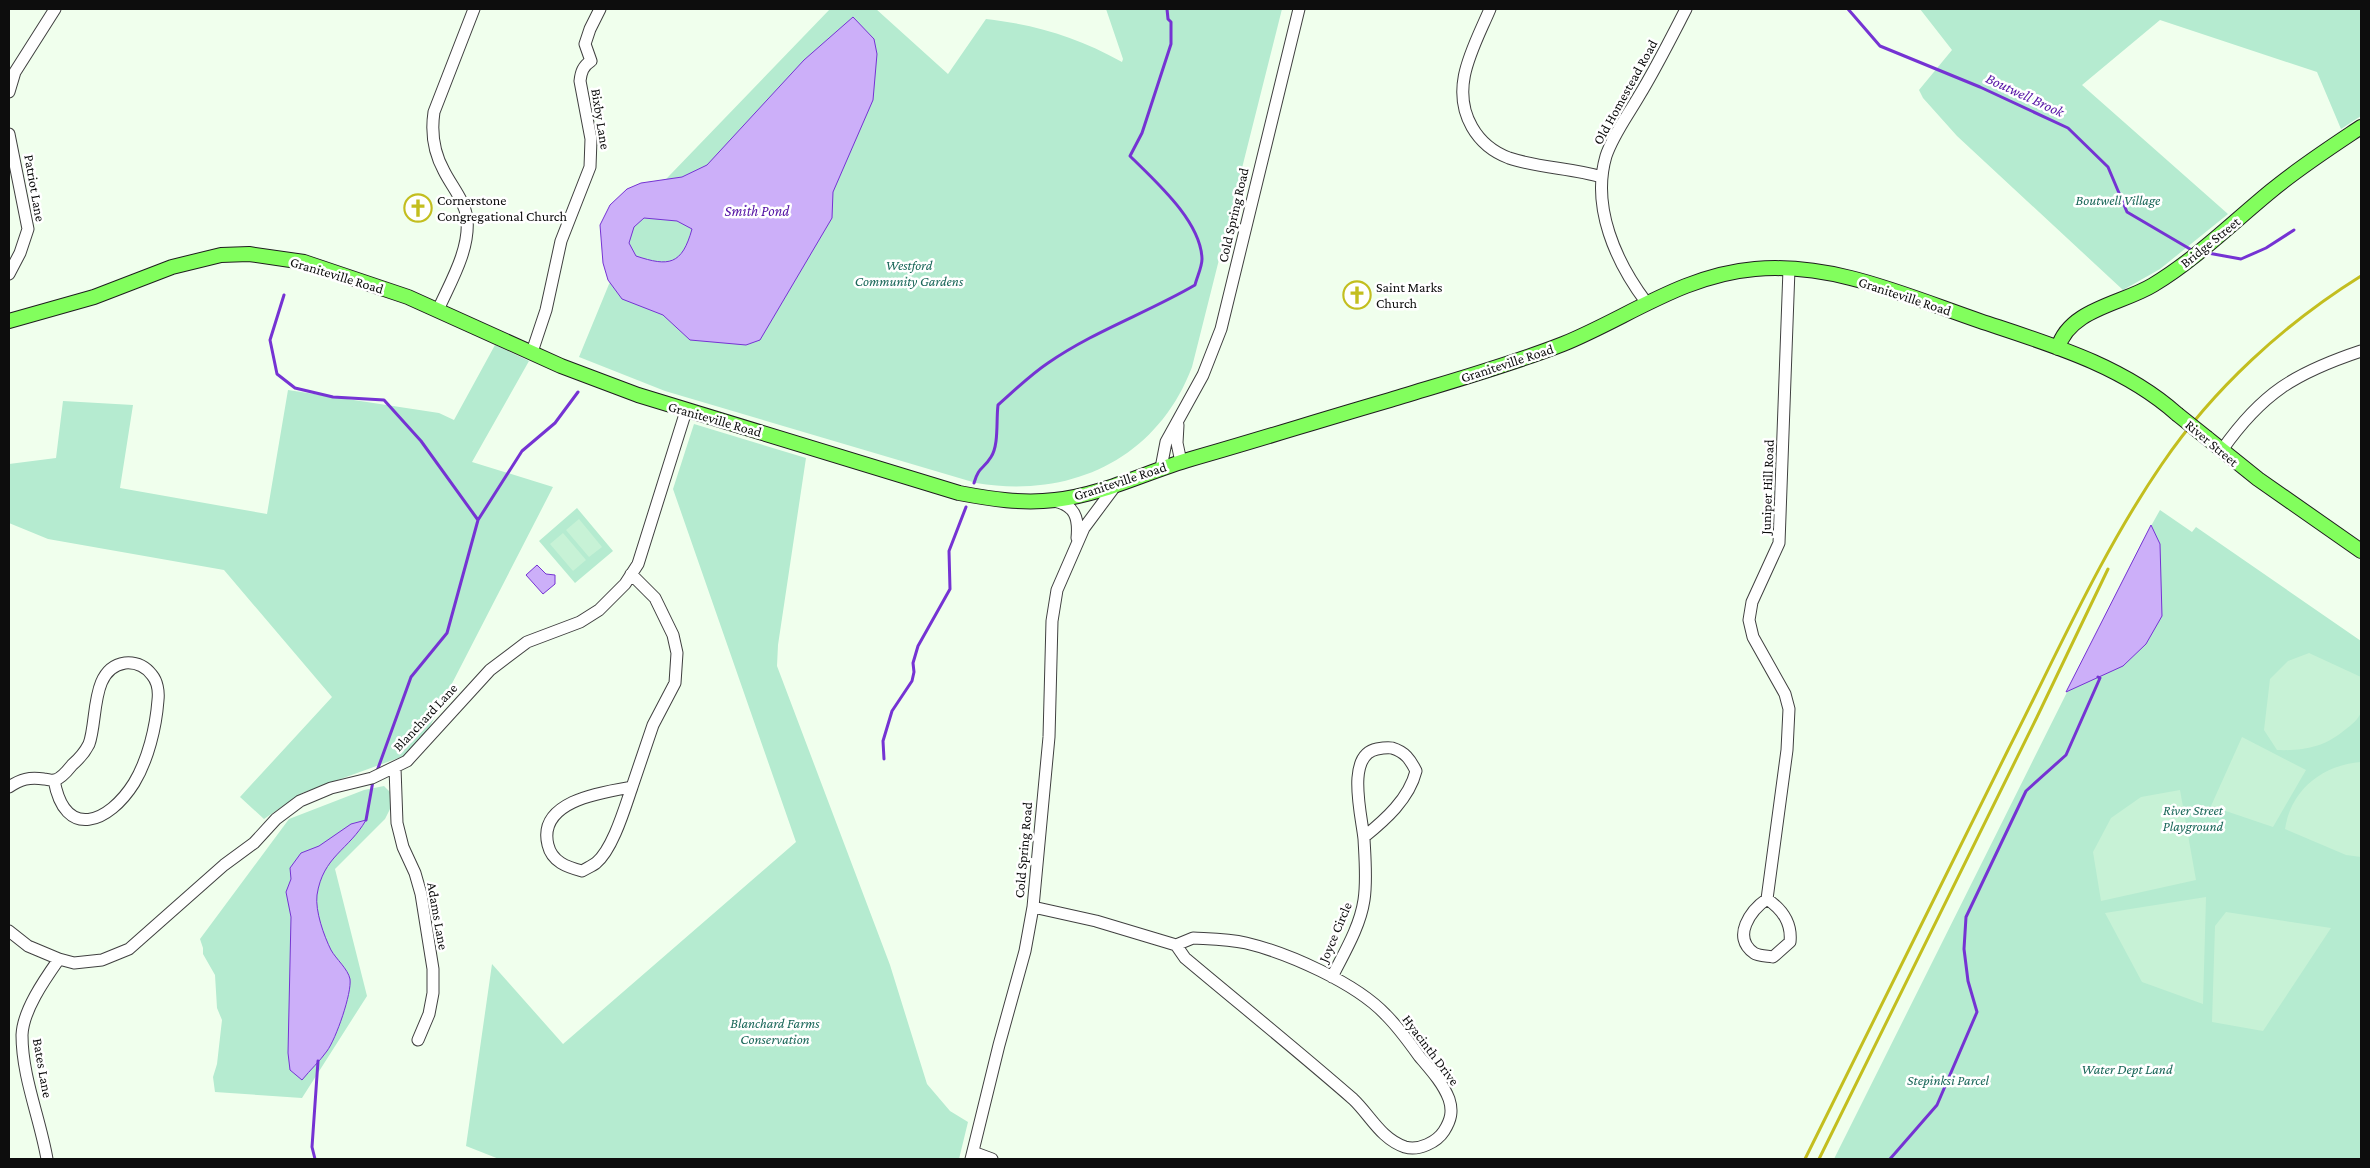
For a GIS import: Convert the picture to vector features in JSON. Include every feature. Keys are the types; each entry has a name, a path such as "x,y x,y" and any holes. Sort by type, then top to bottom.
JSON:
{"main road":[{"name":"Bridge Street","path":"2058,348 2063,335 2081,318 2160,281 2197,255 2273,189 2361,127"},
{"name":"Graniteville Road","path":"9,320 94,297 172,267 221,255 249,254 304,262 408,297 532,352 629,392 959,493 1008,501 1052,500 1079,496 1116,485 1161,468 1518,360 1583,335 1646,302 1679,288 1718,276 1754,269 1806,269 1850,278 2058,348"},
{"name":"River Street","path":"2058,348 2125,376 2150,392 2258,479 2361,550"}],"street":[{"path":"9,92 15,72 55,9"},
{"path":"438,310 464,246 467,221 466,210 443,170 436,153 432,126 434,112 474,9"},
{"name":"Bixby Lane","path":"532,352 546,310 561,241 590,167 591,139 580,81 581,72 586,64 591,61 586,44 590,29 600,9"},
{"name":"Cold Spring Road","path":"1161,468 1166,442 1203,375 1221,329 1299,9"},
{"path":"1490,9 1462,86 1464,114 1474,132 1486,145 1510,158 1583,171 1602,177"},
{"name":"Old Homestead Road","path":"1646,302 1609,234 1602,203 1602,177 1611,144 1657,65 1686,9"},
{"name":"Patriot Lane","path":"9,134 28,229 20,253 9,274"},
{"name":"Juniper Hill Road","path":"1767,899 1787,750 1789,709 1785,694 1753,637 1749,620 1752,602 1772,562 1779,543 1788,269"},
{"path":"2222,450 2256,408 2281,386 2315,368 2361,351"},
{"name":"Blanchard Lane","path":"9,931 28,946 74,963 91,962 129,948 224,865 254,842 276,819 300,801 323,791 372,778 407,761 466,695 502,660 527,642 580,622 600,610 612,599 638,564 686,411"},
{"name":"Cold Spring Road","path":"1179,421 1177,443 1181,462"},
{"name":"Cold Spring Road","path":"972,1156 999,1045 1025,951 1033,907 1049,737 1052,622 1057,590 1084,528 1116,485"},
{"name":"Cold Spring Road","path":"1052,500 1063,502 1073,509 1078,520 1077,541"},
{"path":"631,574 655,598 673,635 677,653 675,683 653,725 632,787 615,830 597,862 582,871 567,867 555,859 548,846 546,833 554,813 566,805 588,797 632,787"},
{"path":"9,787 19,781 32,777 54,780 76,761 89,744 98,693 105,677 115,667 124,663 137,664 147,669 155,679 158,691 156,714 144,762 130,789 108,812 89,820 78,820 73,818 61,801 54,780"},
{"name":"Joyce Circle","path":"1332,977 1351,939 1364,900 1364,837 1357,781 1361,763 1372,750 1388,747 1401,751 1410,759 1416,771 1413,783 1387,817 1364,837"},
{"name":"Adams Lane","path":"395,768 398,795 397,823 403,847 415,873 421,894 433,969 433,993 429,1014 418,1040"},
{"path":"1767,899 1786,916 1791,932 1790,942 1773,957 1755,954 1744,943 1743,933 1747,918 1756,907 1767,899"},
{"path":"1033,907 1096,921 1176,945"},
{"name":"Hyacinth Drive","path":"1193,938 1224,939 1246,943 1284,955 1332,977 1361,994 1385,1014 1445,1090 1453,1110 1448,1124 1440,1137 1425,1146 1415,1148 1406,1147 1392,1140 1380,1130 1356,1102 1291,1044 1185,958 1176,945 1193,938"},
{"name":"Bates Lane","path":"47,1159 26,1070 22,1034 32,1003 42,983 59,959"},
{"path":"972,1156 992,1159"}],"green space":[{"name":"Westford Community Gardens","path":"830,9 876,9 948,74 986,19 1056,33 1122,62 1123,59 1106,9 1282,9 1192,367 1177,399 1157,426 1133,448 1106,466 1077,478 1045,485 1011,486 976,483 665,391 579,357 642,204"},
{"name":"Boutwell Village","path":"1920,9 2361,9 2361,116 2341,129 2317,72 2160,20 2082,85 2228,214 2160,269 2123,290 1957,136 1923,98 1919,90 1952,50"},
{"path":"495,345 529,361 472,462 553,487 426,734 404,756 302,793 264,819 240,797 332,697 224,570 48,539 9,523 9,464 56,458 63,401 133,405 120,488 267,514 288,390 439,413 454,420"},
{"name":"Blanchard Farms Conservation","path":"694,424 806,458 778,645 777,666 890,965 927,1084 950,1111 968,1122 959,1159 499,1159 466,1146 492,964 563,1044 796,842 673,489"},
{"path":"577,508 613,551 575,583 539,541"},
{"name":"River Street Playground","path":"2160,510 2192,532 2196,527 2361,641 2361,1159 1834,1159 2142,542"},
{"path":"579,519 602,547 589,557 566,530"},
{"path":"563,533 586,560 573,571 550,544"},
{"path":"2309,653 2361,677 2361,712 2350,726 2322,744 2305,749 2277,750 2264,730 2270,679 2288,661"},
{"path":"2242,737 2306,770 2273,827 2211,806"},
{"path":"2361,762 2361,857 2346,855 2285,829 2288,815 2294,802 2301,791 2311,782 2321,774 2334,768"},
{"path":"384,786 390,792 392,805 385,819 335,869 367,996 302,1098 215,1092 213,1077 217,1064 222,1020 217,1008 215,975 203,954 200,939 289,819 364,790"},
{"path":"2180,790 2196,880 2101,901 2093,852 2111,818 2141,797"},
{"path":"2206,897 2203,1004 2142,982 2105,913"},
{"path":"2226,912 2331,928 2263,1031 2212,1022 2215,926"}],"water":[{"name":"Smith Pond","path":"853,17 874,39 877,54 873,100 833,192 832,218 760,340 746,345 690,340 663,315 622,299 608,280 603,263 600,225 610,205 627,189 641,183 682,177 707,165 804,60","holes":["644,218 677,221 692,229 684,250 679,256 666,262 636,256 629,243 634,227"]},
{"path":"2151,525 2160,544 2162,616 2146,644 2123,666 2066,692"},
{"path":"537,565 546,574 555,575 555,584 543,594 526,575"},
{"path":"366,820 331,862 320,882 317,908 321,923 331,950 349,975 350,986 343,1016 331,1045 302,1080 290,1070 288,1053 291,917 286,892 291,879 290,868 301,853 319,846 351,824"}],"waterway":[{"path":"974,483 979,471 994,452 998,405 1028,378 1084,341 1195,285 1202,259 1200,245 1194,230 1164,190 1130,156 1142,133 1171,44 1171,22 1168,19 1167,9"},
{"name":"Boutwell Brook","path":"1848,9 1880,46 1980,87 2068,128 2108,167 2127,212 2190,249"},
{"name":"Boutwell Brook","path":"2208,253 2241,259 2266,248 2294,230"},
{"path":"284,295 270,340 277,374 295,388 333,397 384,400 421,441 478,520"},
{"path":"377,771 411,677 447,633 478,520 522,451 555,423 578,392"},
{"path":"884,759 883,741 892,711 912,681 913,663 918,646 950,589 949,551 966,507"},
{"path":"1890,1159 1937,1105 1977,1012 1968,981 1964,949 1966,917 2026,791 2066,755 2100,678 2098,677"},
{"path":"366,820 373,781"},
{"path":"315,1159 312,1147 318,1061"}],"railway":[{"path":"1805,1159 2080,604 2140,498 2182,436 2227,384 2305,315 2361,276"},
{"path":"1819,1159 2108,569"}],"place":[{"name":"Cornerstone Congregational Church","path":"418,208"},
{"name":"Saint Marks Church","path":"1357,295"}],"park label":[{"name":"Water Dept Land","path":"2127,1069"},
{"name":"Stepinksi Parcel","path":"1948,1080"}]}
